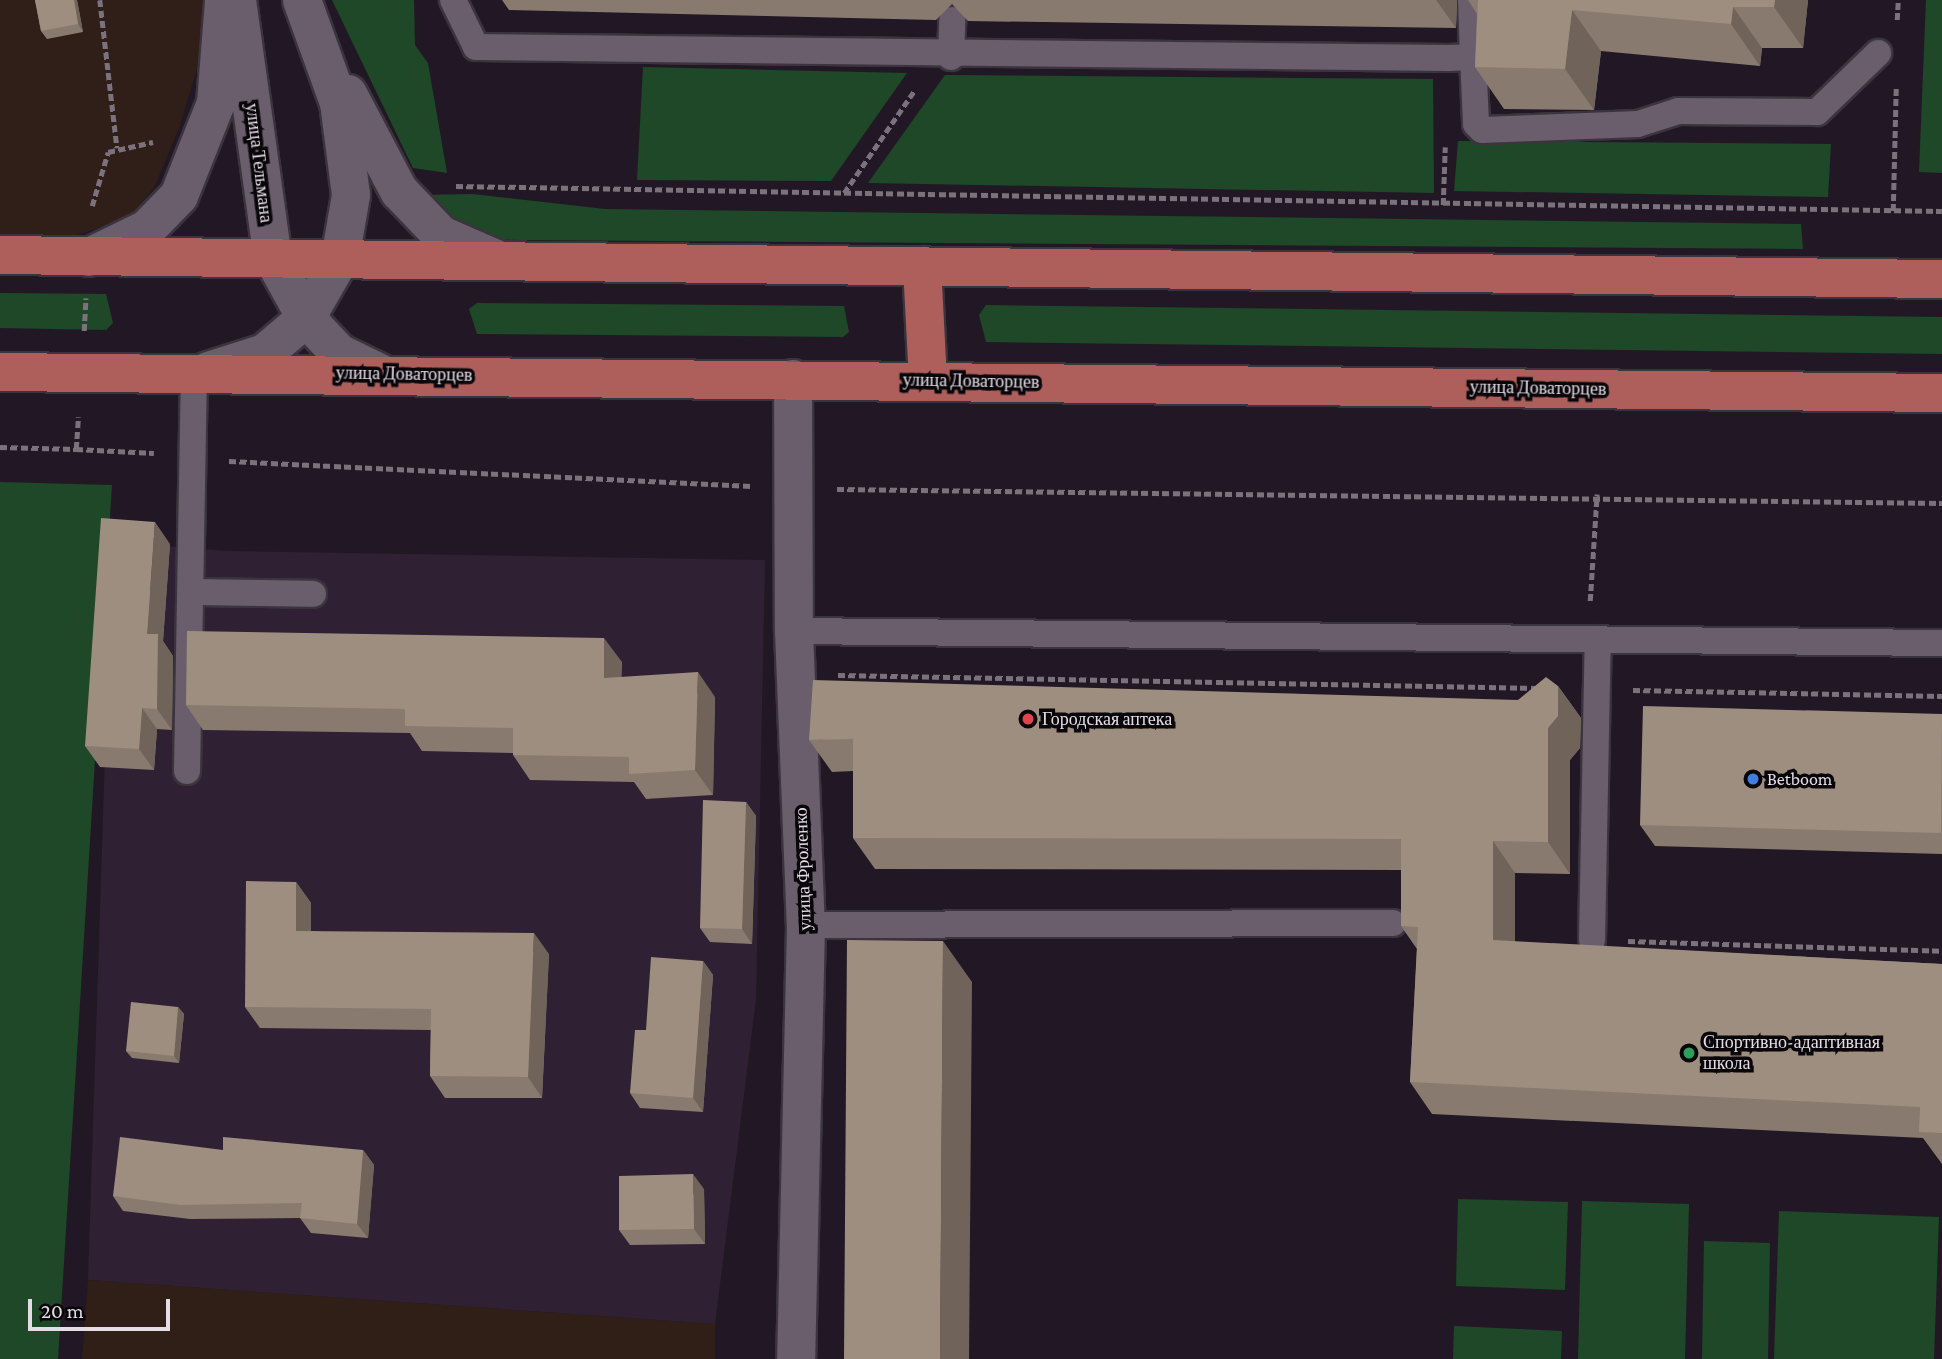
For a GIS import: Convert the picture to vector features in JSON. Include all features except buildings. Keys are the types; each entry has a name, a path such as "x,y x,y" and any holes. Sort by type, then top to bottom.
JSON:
{"main road":[{"path":"0,255 1942,279"},
{"path":"922,266 928,380"},
{"name":"улица Доваторцев","path":"0,372 201,371 1942,393"}],"street":[{"name":"улица Тельмана","path":"89,257 146,229 179,196 203,147 219,85 224,0"},
{"name":"улица Тельмана","path":"237,0 273,258 306,318 339,353 382,374"},
{"path":"308,8 390,175 441,235 501,261"},
{"path":"201,371 265,353 306,318 340,259 351,195 339,103 308,8"},
{"name":"улица Фроленко","path":"793,379 794,631 806,925 796,1359"}],"lane":[{"path":"453,0 476,47 945,56 1473,57"},
{"path":"1471,0 1476,124 1482,130 1638,124 1678,111 1817,112 1878,53"},
{"path":"945,56 953,20"},
{"path":"187,771 194,459 201,371"},
{"path":"191,592 313,594"},
{"path":"794,631 1942,643"},
{"path":"1592,940 1593,640"},
{"path":"806,925 1393,923"}],"path":[{"path":"100,0 117,148"},
{"path":"1897,26 1898,0"},
{"path":"843,194 945,56"},
{"path":"1893,211 1896,79"},
{"path":"93,192 108,152 117,148 140,141 203,147"},
{"path":"390,175 464,188 1942,211"},
{"path":"76,449 194,459 793,488 1597,494 1942,503"},
{"path":"1593,640 1597,494"},
{"path":"796,674 1550,688"},
{"path":"1620,690 1942,696"},
{"path":"1592,940 1942,951"}],"shaded area":[{"path":"0,0 203,0 199,62 179,128 154,188 128,219 57,241 0,239"},
{"path":"112,542 227,551 765,560 756,999 715,1324 88,1280"},
{"path":"88,1280 715,1324 715,1359 82,1359"}],"green space":[{"path":"332,0 414,0 415,45 428,63 447,173 413,168"},
{"path":"1926,0 1942,0 1942,173 1919,172"},
{"path":"643,67 907,73 831,181 637,180"},
{"path":"945,75 1433,79 1434,193 868,183"},
{"path":"1458,141 1831,144 1828,197 1454,191"},
{"path":"472,194 605,209 1801,224 1803,249 487,239 448,223 420,195"},
{"path":"0,293 106,294 113,323 106,330 0,328"},
{"path":"477,303 844,306 849,332 843,337 477,334 469,309"},
{"path":"986,305 1942,317 1942,354 986,342 979,315"},
{"path":"0,482 112,485 58,1359 0,1359"},
{"path":"1458,1199 1568,1202 1565,1290 1456,1286"},
{"path":"1582,1201 1689,1204 1685,1359 1578,1359"},
{"path":"1779,1211 1939,1217 1934,1359 1774,1359"},
{"path":"1704,1241 1770,1243 1768,1359 1702,1359"},
{"path":"1454,1326 1562,1331 1561,1359 1453,1359"}],"place":[{"name":"Городская аптека","path":"1028,719"},
{"name":"Betboom","path":"1753,779"},
{"name":"Спортивно-адаптивная школа","path":"1689,1053"}]}
